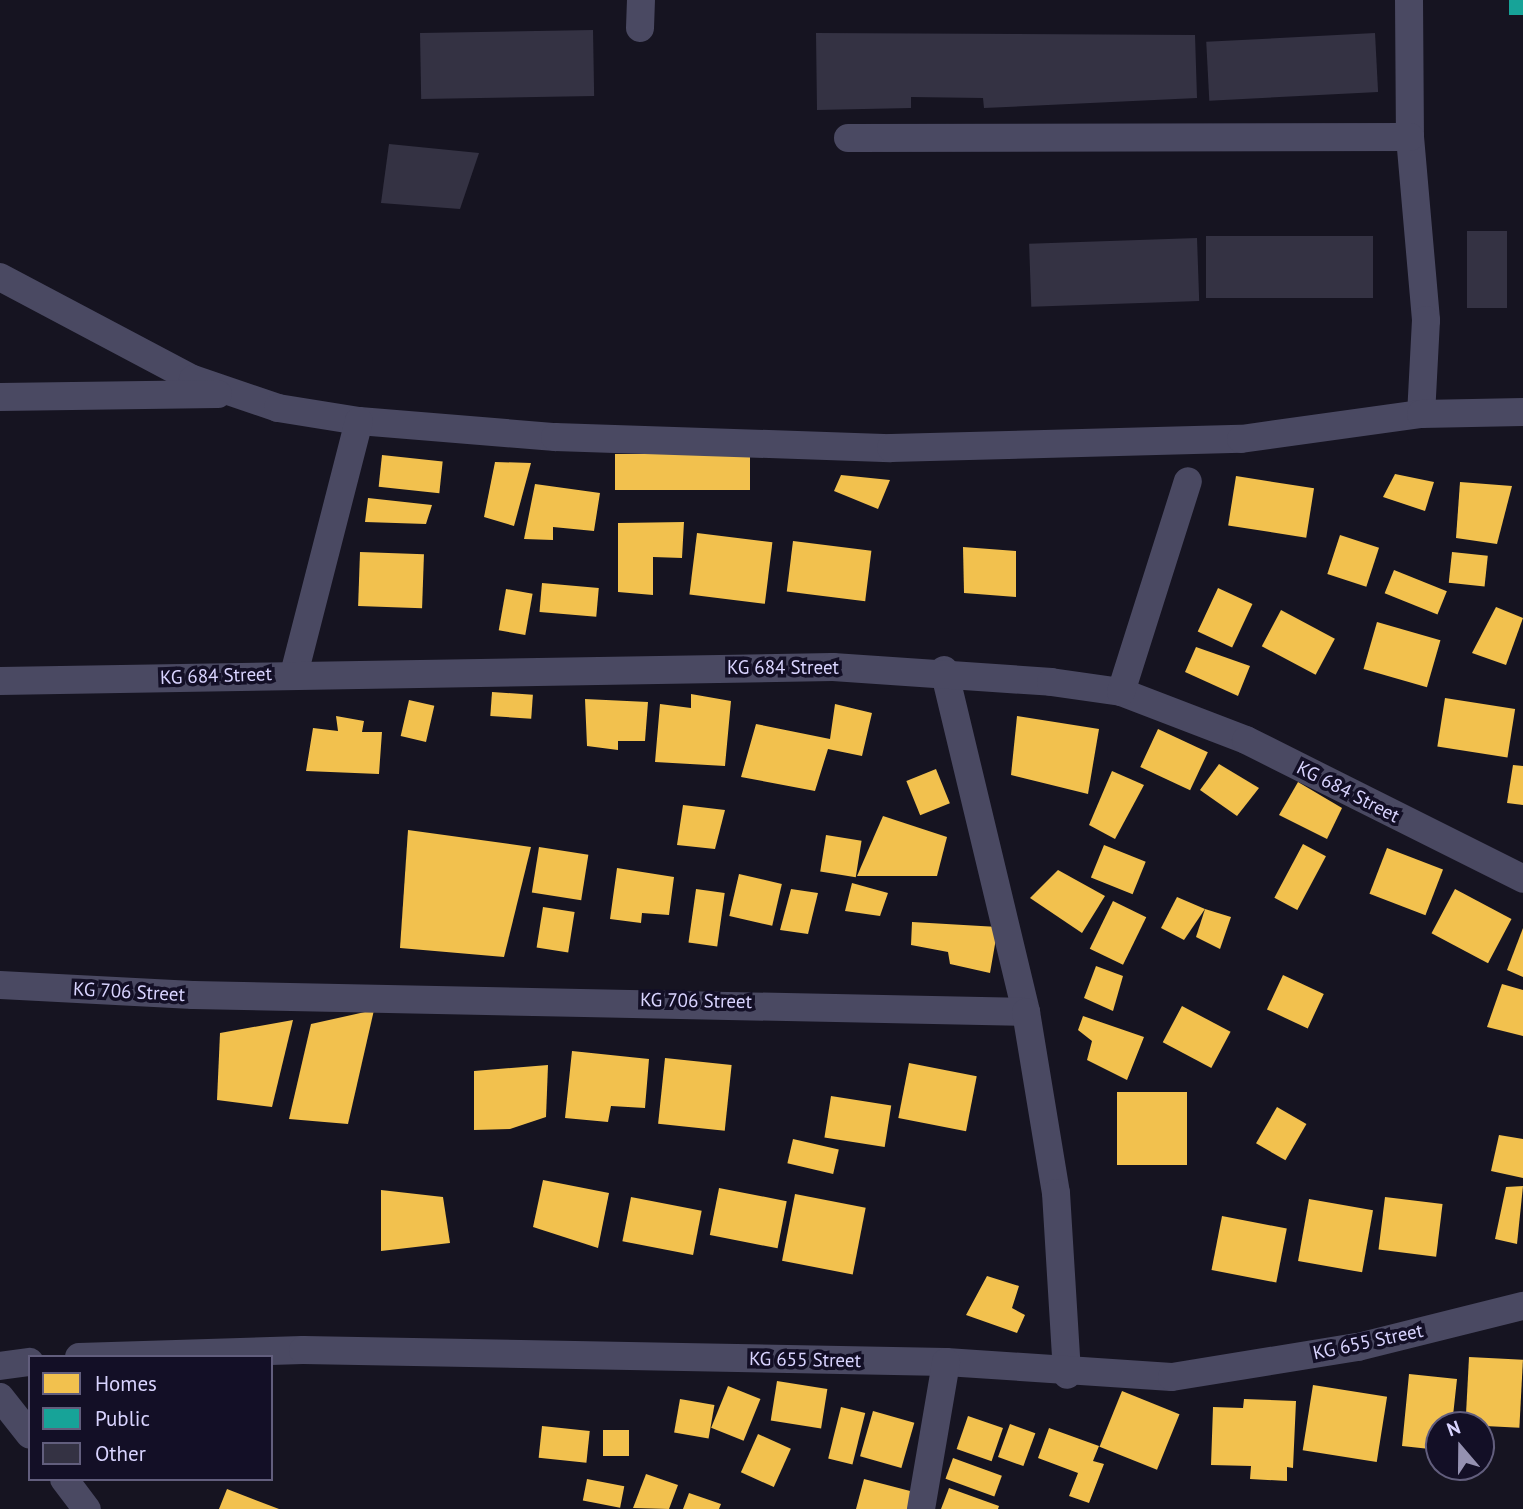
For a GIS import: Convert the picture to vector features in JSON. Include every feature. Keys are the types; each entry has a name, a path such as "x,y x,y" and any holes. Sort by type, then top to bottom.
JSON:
{"street":[{"path":"640,28 641,0"},
{"path":"1409,0 1410,137 1426,320 1421,414"},
{"path":"848,138 1410,137"},
{"path":"0,277 231,394"},
{"path":"0,397 231,394 359,421 555,437 891,448 1241,439 1421,414 1523,412"},
{"path":"294,674 359,421"},
{"path":"1121,692 1188,481"},
{"path":"944,670 1026,1012 1056,1193 1067,1375"},
{"name":"KG 684 Street","path":"0,681 294,674 944,670 1121,692 1246,740 1523,879"},
{"name":"KG 706 Street","path":"0,985 193,995 1026,1012"},
{"name":"KG 655 Street","path":"143,1355 303,1350 946,1362 1067,1375 1172,1377 1358,1347 1523,1306"},
{"path":"0,1366 28,1362"},
{"path":"921,1509 946,1362"},
{"path":"0,1397 28,1432"},
{"path":"66,1481 87,1509"}],"building: Homes":[{"path":"615,454 750,454 750,490 615,490"},
{"path":"382,455 443,461 439,493 379,487"},
{"path":"495,462 531,463 514,526 484,517"},
{"path":"1395,474 1434,482 1425,511 1383,497"},
{"path":"841,475 890,480 878,509 834,491"},
{"path":"1236,476 1314,488 1306,538 1228,525"},
{"path":"1460,482 1512,486 1497,544 1456,538"},
{"path":"535,484 600,493 594,531 553,527 553,540 524,539"},
{"path":"368,498 432,505 426,524 365,522"},
{"path":"684,522 682,558 653,557 653,595 618,592 618,523"},
{"path":"697,533 772,542 765,604 689,595"},
{"path":"1340,535 1379,548 1366,587 1327,574"},
{"path":"793,541 871,551 865,601 787,592"},
{"path":"963,547 1016,551 1016,597 964,593"},
{"path":"360,552 424,554 422,608 358,606"},
{"path":"1452,552 1488,556 1485,587 1449,583"},
{"path":"1394,570 1447,591 1437,615 1385,593"},
{"path":"542,583 599,588 596,617 539,612"},
{"path":"1218,588 1252,604 1232,648 1198,632"},
{"path":"506,589 533,594 525,635 499,630"},
{"path":"1496,607 1523,618 1506,665 1472,653"},
{"path":"1281,610 1335,639 1316,675 1262,646"},
{"path":"1377,622 1440,640 1427,687 1363,669"},
{"path":"1196,647 1250,666 1238,696 1185,672"},
{"path":"492,692 533,695 531,719 490,716"},
{"path":"691,694 731,701 725,766 655,762 660,704 691,708"},
{"path":"1445,698 1515,709 1507,758 1437,746"},
{"path":"585,699 648,702 645,741 618,741 618,750 587,746"},
{"path":"409,700 434,706 426,742 401,736"},
{"path":"835,704 872,713 862,756 828,749 815,791 741,777 756,724 830,739"},
{"path":"336,716 364,721 362,732 382,732 379,774 306,771 313,728 338,731"},
{"path":"1017,716 1099,729 1088,794 1011,775"},
{"path":"1158,729 1208,752 1190,790 1140,767"},
{"path":"1219,764 1259,788 1237,816 1200,790"},
{"path":"1513,765 1523,766 1523,805 1507,803"},
{"path":"936,769 950,803 920,815 906,781"},
{"path":"1112,771 1144,785 1115,839 1089,825"},
{"path":"1298,782 1342,808 1327,839 1279,815"},
{"path":"683,805 725,810 715,849 677,845"},
{"path":"883,816 947,837 937,876 857,876"},
{"path":"408,830 531,847 504,957 400,948"},
{"path":"826,835 862,841 856,877 820,872"},
{"path":"1303,844 1326,856 1297,910 1274,898"},
{"path":"1104,845 1146,862 1133,894 1091,877"},
{"path":"539,847 588,855 581,900 532,892"},
{"path":"1387,848 1443,870 1425,915 1369,894"},
{"path":"617,868 674,877 669,915 642,913 641,923 610,919"},
{"path":"1058,870 1105,896 1082,933 1030,898"},
{"path":"739,874 782,884 772,926 729,916"},
{"path":"852,883 888,893 880,916 845,911"},
{"path":"696,889 725,893 717,947 688,942"},
{"path":"791,889 818,893 808,934 780,930"},
{"path":"1455,889 1512,919 1488,963 1432,933"},
{"path":"1177,897 1205,909 1184,940 1161,928"},
{"path":"1113,901 1146,917 1123,965 1090,949"},
{"path":"543,907 575,912 568,953 537,947"},
{"path":"1205,909 1231,917 1220,949 1196,937"},
{"path":"912,922 998,927 990,973 950,964 948,952 911,945"},
{"path":"1523,928 1523,977 1507,970"},
{"path":"1096,966 1123,976 1113,1011 1084,998"},
{"path":"1283,975 1324,994 1308,1028 1267,1009"},
{"path":"1502,984 1523,990 1523,1036 1487,1027"},
{"path":"1182,1006 1231,1032 1211,1068 1163,1042"},
{"path":"374,1010 348,1124 289,1119 311,1024"},
{"path":"1083,1016 1144,1037 1127,1080 1087,1060 1092,1041 1078,1030"},
{"path":"293,1020 272,1107 217,1100 220,1033"},
{"path":"572,1051 649,1059 645,1108 611,1106 608,1122 565,1118"},
{"path":"665,1058 732,1065 725,1131 658,1124"},
{"path":"909,1063 977,1076 966,1131 898,1118"},
{"path":"548,1065 546,1117 510,1129 474,1130 474,1071"},
{"path":"1117,1092 1187,1092 1187,1165 1117,1165"},
{"path":"831,1096 891,1106 885,1147 824,1137"},
{"path":"1277,1107 1306,1124 1285,1160 1256,1143"},
{"path":"1499,1135 1523,1139 1523,1178 1491,1171"},
{"path":"793,1139 839,1150 833,1174 787,1163"},
{"path":"543,1180 609,1193 598,1248 533,1227"},
{"path":"1523,1186 1517,1244 1495,1239 1506,1187"},
{"path":"719,1188 787,1201 778,1248 710,1235"},
{"path":"381,1190 443,1197 450,1243 381,1251"},
{"path":"795,1194 866,1208 853,1274 782,1261"},
{"path":"631,1197 702,1211 693,1255 622,1241"},
{"path":"1385,1197 1443,1204 1436,1257 1379,1250"},
{"path":"1309,1199 1373,1210 1362,1272 1298,1261"},
{"path":"1222,1216 1287,1229 1276,1283 1212,1270"},
{"path":"987,1276 1019,1286 1012,1308 1025,1315 1017,1333 966,1315"},
{"path":"1469,1357 1523,1360 1519,1428 1495,1426 1495,1411 1466,1411"},
{"path":"1409,1374 1457,1379 1454,1411 1425,1411 1425,1448 1402,1446"},
{"path":"777,1381 827,1389 821,1428 771,1421"},
{"path":"1313,1385 1387,1397 1377,1462 1303,1450"},
{"path":"728,1386 760,1399 744,1441 711,1428"},
{"path":"1122,1391 1179,1414 1157,1470 1100,1447"},
{"path":"680,1399 714,1405 709,1439 674,1432"},
{"path":"1244,1399 1296,1401 1293,1468 1287,1467 1287,1481 1250,1479 1251,1466 1211,1465 1213,1407 1243,1408"},
{"path":"841,1407 865,1413 852,1464 828,1458"},
{"path":"873,1411 914,1423 901,1468 860,1456"},
{"path":"968,1416 1003,1428 992,1461 957,1449"},
{"path":"1010,1424 1035,1433 1023,1466 998,1457"},
{"path":"542,1426 590,1431 586,1463 539,1458"},
{"path":"1049,1428 1099,1446 1093,1461 1104,1464 1089,1503 1069,1496 1078,1473 1038,1458"},
{"path":"603,1430 629,1430 629,1456 603,1456"},
{"path":"758,1434 791,1449 774,1487 741,1472"},
{"path":"953,1458 1002,1476 994,1496 945,1479"},
{"path":"646,1474 678,1485 669,1509 633,1508"},
{"path":"587,1479 624,1486 620,1508 583,1501"},
{"path":"864,1479 914,1492 909,1509 856,1509"},
{"path":"949,1488 999,1506 998,1509 941,1509"},
{"path":"227,1489 279,1509 219,1509"},
{"path":"689,1493 721,1504 719,1509 683,1509"}],"building: Public":[{"path":"1509,0 1523,0 1523,15 1509,15"}],"building: Other":[{"path":"593,30 594,96 421,99 420,33"},
{"path":"816,33 1195,35 1197,98 984,108 983,98 911,97 911,108 817,110"},
{"path":"1375,33 1378,92 1209,101 1206,42"},
{"path":"389,144 479,153 460,209 381,203"},
{"path":"1467,231 1507,231 1507,308 1467,308"},
{"path":"1206,236 1373,236 1373,298 1206,298"},
{"path":"1197,238 1199,301 1031,307 1029,244"}]}
